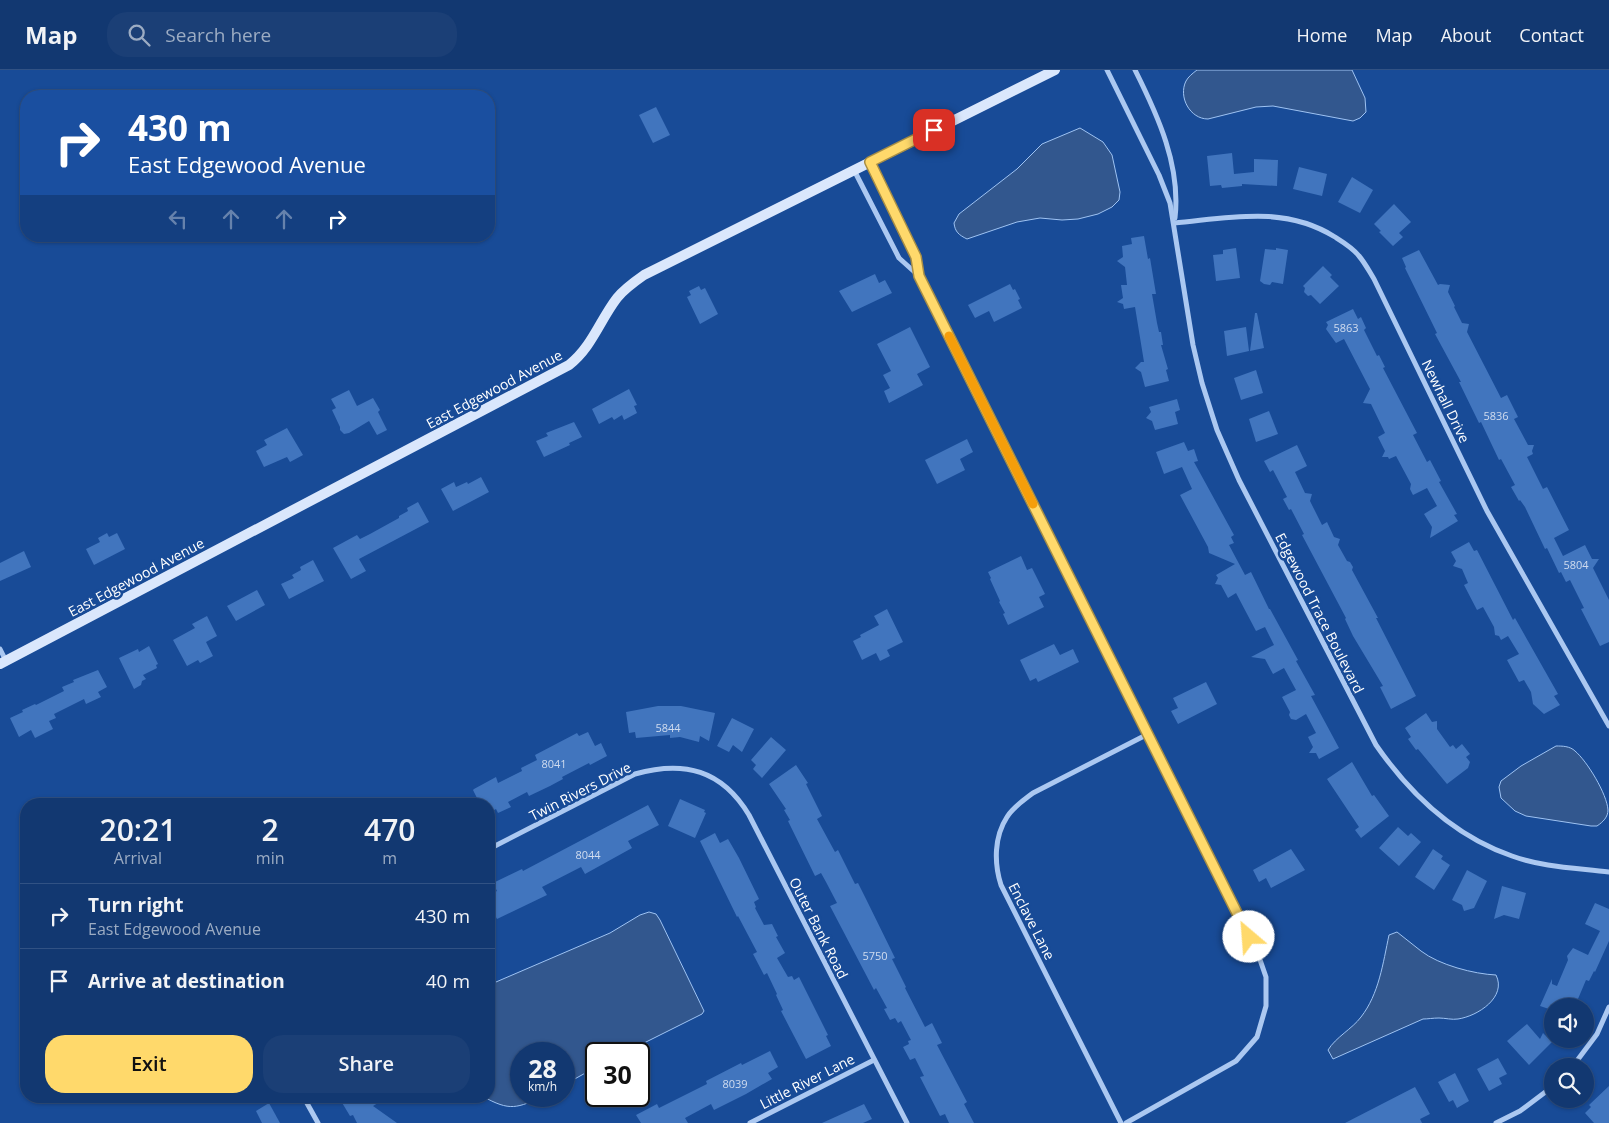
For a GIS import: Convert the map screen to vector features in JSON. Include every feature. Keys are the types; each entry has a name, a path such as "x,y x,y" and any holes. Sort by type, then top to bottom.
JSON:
{"main road":[{"name":"East Edgewood Avenue","path":"3,662 559,370 583,352 616,299 623,291 644,275 1055,70"}],"street":[{"name":"Edgewood Trace Boulevard","path":"1106,70 1159,174 1170,203 1193,345 1202,383 1217,430 1239,480 1376,745 1412,791 1459,830 1485,845 1512,856 1549,864 1609,872"},
{"name":"Edgewood Trace Boulevard","path":"1136,70 1165,136 1176,195 1174,224"},
{"path":"870,162 916,257 919,276 1258,954 1266,977 1266,1006 1257,1037 1236,1061 1126,1123"},
{"path":"854,170 899,258 919,276"},
{"name":"Newhall Drive","path":"1174,224 1260,215 1281,217 1301,221 1323,229 1359,255 1374,279 1487,511 1609,726"},
{"path":"0,649 3,662"},
{"name":"Enclave Lane","path":"1121,1123 1001,885 995,860 1001,829 1007,816 1020,802 1033,793 1148,734"},
{"name":"Twin Rivers Drive","path":"495,846 635,774 650,769 686,768"},
{"name":"Outer Bank Road","path":"686,768 716,780 740,800 907,1123"},
{"path":"1579,1058 1597,1034 1609,1007"},
{"name":"Little River Lane","path":"750,1123 874,1060"},
{"path":"1496,1123 1520,1111 1544,1093"},
{"path":"307,1103 318,1123"}],"water":[{"path":"1197,70 1352,70 1365,98 1366,112 1360,118 1353,121 1273,106 1256,107 1208,119 1202,118 1187,106 1184,94 1186,81"},
{"path":"1080,128 1103,142 1112,155 1120,192 1119,200 1112,207 1098,214 1078,219 1040,218 1017,222 967,239 958,233 954,223 959,214 1017,169 1042,144"},
{"path":"1556,746 1573,749 1596,778 1607,803 1608,810 1605,819 1597,826 1526,816 1515,811 1501,798 1499,787 1501,781 1521,766"},
{"path":"649,912 656,914 704,1011 702,1014 646,1042 585,1042 585,1073 575,1079 575,1042 510,1042 510,1106 495,1102 495,982 610,933 640,915"},
{"path":"1397,932 1437,961 1467,971 1496,975 1498,991 1489,1004 1474,1014 1456,1019 1423,1019 1333,1059 1328,1050 1361,1017 1367,1008 1380,978 1389,935"}],"building":[{"path":"656,107 670,135 653,143 639,115"},
{"path":"1232,153 1234,174 1254,172 1254,159 1278,160 1277,186 1242,184 1242,186 1222,188 1221,185 1210,186 1207,156"},
{"path":"1299,167 1327,174 1322,196 1293,189"},
{"path":"1352,177 1373,190 1360,213 1338,202"},
{"path":"1394,204 1411,222 1399,233 1403,237 1393,246 1374,224"},
{"path":"1144,236 1148,259 1150,258 1156,294 1152,294 1159,332 1161,332 1163,345 1161,345 1168,369 1166,370 1169,381 1145,387 1141,372 1135,368 1141,362 1144,362 1135,307 1124,309 1123,304 1117,302 1123,298 1121,285 1127,285 1125,267 1117,261 1123,257 1122,246 1132,244 1131,238"},
{"path":"1236,248 1240,278 1216,281 1213,255 1223,254 1223,250"},
{"path":"1276,248 1288,250 1283,284 1272,282 1270,285 1264,284 1260,281 1265,249 1276,250"},
{"path":"1419,250 1438,285 1450,285 1448,292 1454,307 1462,323 1469,324 1467,332 1501,398 1507,395 1518,417 1514,419 1528,445 1534,445 1533,454 1527,457 1543,489 1547,487 1569,530 1554,538 1563,556 1585,545 1592,559 1599,559 1593,568 1609,600 1609,642 1600,646 1581,609 1584,608 1570,580 1566,582 1561,572 1559,573 1547,548 1545,549 1525,507 1511,487 1515,485 1501,459 1499,460 1481,422 1479,423 1459,382 1461,382 1435,334 1437,333 1405,268 1402,258"},
{"path":"1323,266 1339,286 1320,304 1311,295 1308,296 1304,292 1305,288 1303,286"},
{"path":"875,274 879,283 885,280 892,293 852,312 839,291"},
{"path":"1010,284 1020,299 1018,300 1022,308 994,322 989,311 975,318 968,305"},
{"path":"699,286 701,290 705,288 718,314 700,324 687,297 691,295 689,291"},
{"path":"1353,309 1358,319 1361,317 1366,328 1364,330 1377,356 1379,355 1385,367 1383,368 1417,433 1413,435 1427,462 1430,460 1441,481 1439,482 1457,514 1454,515 1458,521 1430,538 1432,527 1424,514 1437,506 1427,488 1413,495 1410,489 1411,484 1396,456 1389,459 1388,457 1382,457 1385,451 1378,437 1385,433 1371,404 1363,403 1370,389 1344,339 1336,343 1326,329 1328,325 1326,322"},
{"path":"1255,313 1257,313 1264,348 1250,351"},
{"path":"910,327 930,367 917,374 923,385 889,403 884,391 890,388 883,375 891,371 877,344"},
{"path":"1246,327 1249,351 1227,356 1224,331"},
{"path":"1256,370 1263,393 1241,400 1234,378"},
{"path":"629,389 637,405 634,406 637,413 624,420 622,415 614,420 612,417 599,424 592,409"},
{"path":"349,390 357,406 373,398 380,410 378,412 387,430 377,435 369,421 349,433 344,434 340,430 332,410 336,408 331,399"},
{"path":"1177,399 1180,410 1175,412 1178,424 1155,430 1152,421 1146,418 1151,412 1149,407"},
{"path":"1269,411 1278,434 1256,442 1249,419"},
{"path":"574,422 582,437 544,457 536,441 548,436 546,433"},
{"path":"287,428 303,455 290,462 287,457 264,467 256,451 267,445 264,440"},
{"path":"967,439 973,452 960,459 965,470 937,484 925,460"},
{"path":"1184,442 1188,451 1194,449 1198,461 1194,462 1234,535 1231,537 1234,543 1229,545 1245,575 1251,572 1269,609 1298,660 1296,661 1315,695 1311,696 1339,748 1319,759 1316,753 1309,753 1313,747 1308,737 1316,733 1306,714 1296,720 1291,719 1290,712 1282,697 1296,690 1284,668 1273,674 1265,659 1251,657 1274,645 1265,627 1256,631 1236,593 1228,598 1221,585 1215,584 1218,578 1216,575 1235,564 1209,553 1208,547 1180,495 1192,489 1182,467 1164,474 1156,452"},
{"path":"1297,445 1307,466 1295,472 1305,493 1312,494 1310,501 1322,525 1327,522 1334,537 1340,539 1338,545 1347,561 1353,567 1352,570 1416,696 1391,709 1380,687 1383,686 1353,636 1346,618 1302,535 1304,534 1291,509 1289,510 1283,499 1287,497 1273,470 1270,472 1264,461"},
{"path":"481,477 489,492 453,511 441,489 454,482 456,487 467,482 468,484"},
{"path":"418,502 429,522 359,559 366,571 351,579 333,548 357,535 360,539 370,534 399,518 399,516 408,511 407,508"},
{"path":"107,533 109,537 117,533 125,549 94,565 86,549 100,542 98,538"},
{"path":"1469,542 1474,551 1477,550 1513,620 1515,618 1558,694 1554,696 1560,705 1544,714 1533,704 1531,692 1524,680 1519,682 1507,660 1519,654 1508,636 1501,640 1499,636 1495,635 1494,627 1483,607 1477,610 1464,585 1468,583 1462,569 1453,566 1456,561 1451,552"},
{"path":"24,551 31,567 0,581 0,563"},
{"path":"1021,556 1027,570 1032,568 1045,594 1039,597 1044,607 1008,625 988,572"},
{"path":"313,560 324,581 289,599 281,584 294,578 292,575 301,570 300,567"},
{"path":"257,590 265,605 236,621 227,606"},
{"path":"887,609 903,642 887,650 890,656 880,661 876,653 862,660 853,641 879,625 874,616"},
{"path":"207,616 217,636 206,642 213,656 200,663 198,660 187,666 173,640 195,628 192,624"},
{"path":"1054,644 1060,655 1073,649 1079,662 1038,682 1036,678 1030,681 1020,660"},
{"path":"149,646 158,664 156,665 157,668 143,675 146,679 134,689 119,658 138,649 139,652"},
{"path":"98,670 107,687 98,692 101,697 86,704 84,699 54,714 56,718 49,721 53,729 35,738 31,730 19,737 10,718 23,712 22,710 64,691 62,687 74,682 73,680"},
{"path":"1206,682 1217,704 1178,724 1171,711 1178,708 1173,698"},
{"path":"658,706 681,706 715,713 709,741 700,736 699,742 680,737 670,738 670,735 636,738 635,732 629,733 626,712"},
{"path":"1426,713 1432,722 1437,721 1437,729 1450,747 1453,745 1456,749 1462,744 1470,754 1466,757 1470,762 1468,768 1447,784 1408,739 1411,737 1405,728"},
{"path":"732,718 754,729 742,752 733,745 729,752 717,746"},
{"path":"588,732 595,746 601,743 607,756 590,765 589,763 529,796 527,792 508,802 511,807 498,813 495,810 495,798 477,798 474,789 496,777 498,783 522,771 521,768 537,760 535,755 577,733 579,736"},
{"path":"771,737 786,750 762,778 753,769 756,765 751,760"},
{"path":"1352,762 1372,796 1374,795 1389,816 1361,838 1355,830 1359,827 1327,779"},
{"path":"796,765 808,783 806,784 822,816 817,819 835,852 838,850 855,884 858,883 895,958 892,959 925,1027 932,1023 942,1043 937,1045 967,1102 964,1104 974,1123 949,1123 945,1114 940,1116 920,1077 924,1076 915,1058 910,1060 903,1047 909,1044 908,1041 911,1040 901,1021 898,1023 895,1018 890,1020 884,1009 887,1008 876,988 874,990 830,906 837,903 821,873 815,876 788,821 790,820 784,810 786,809 769,784"},
{"path":"680,799 705,810 704,812 706,813 695,838 668,826"},
{"path":"648,805 659,825 628,841 632,848 585,874 581,867 542,887 547,895 497,919 495,915 495,892 497,891 495,882 522,869 523,871"},
{"path":"1398,827 1408,836 1411,833 1421,842 1399,866 1379,848"},
{"path":"715,833 720,843 728,839 739,858 759,899 754,902 755,908 764,925 772,924 778,936 776,937 785,953 777,958 788,977 792,976 794,980 799,977 828,1035 826,1036 831,1046 806,1059 781,1011 783,1010 767,973 764,975 753,954 757,952 737,917 700,841"},
{"path":"1291,849 1305,870 1271,888 1266,878 1259,882 1253,870"},
{"path":"1433,849 1443,856 1441,859 1450,865 1434,890 1415,877"},
{"path":"1467,870 1487,881 1474,908 1464,911 1462,905 1452,900"},
{"path":"1502,886 1526,893 1519,919 1504,915 1494,919"},
{"path":"1595,903 1609,909 1609,941 1595,972 1589,981 1586,980 1578,998 1544,998 1544,1007 1540,1006 1552,979 1552,984 1557,986 1568,960 1567,956 1573,948 1588,955 1600,931 1585,924"},
{"path":"1527,1024 1540,1039 1544,1034 1544,1048 1546,1048 1529,1065 1507,1041"},
{"path":"770,1051 778,1067 768,1073 772,1079 714,1110 711,1104 685,1118 688,1123 641,1123 636,1115 657,1104 659,1108 707,1084 706,1081 741,1063 742,1065"},
{"path":"1498,1058 1507,1074 1499,1078 1502,1084 1489,1091 1477,1069"},
{"path":"1455,1073 1469,1101 1457,1108 1453,1100 1449,1102 1438,1082"},
{"path":"1609,1086 1609,1123 1594,1123 1585,1113 1590,1108 1594,1108 1594,1100"},
{"path":"1415,1087 1430,1114 1420,1119 1422,1123 1345,1123"},
{"path":"269,1103 280,1123 262,1123 256,1111"},
{"path":"342,1103 378,1103 373,1106 397,1123 357,1123 353,1115 350,1116"},
{"path":"864,1104 872,1119 863,1123 822,1123"}],"slow traffic":[{"path":"949,336 1033,504"}],"route":[{"path":"934,130 870,162 916,257 919,276 1249,937"}]}
